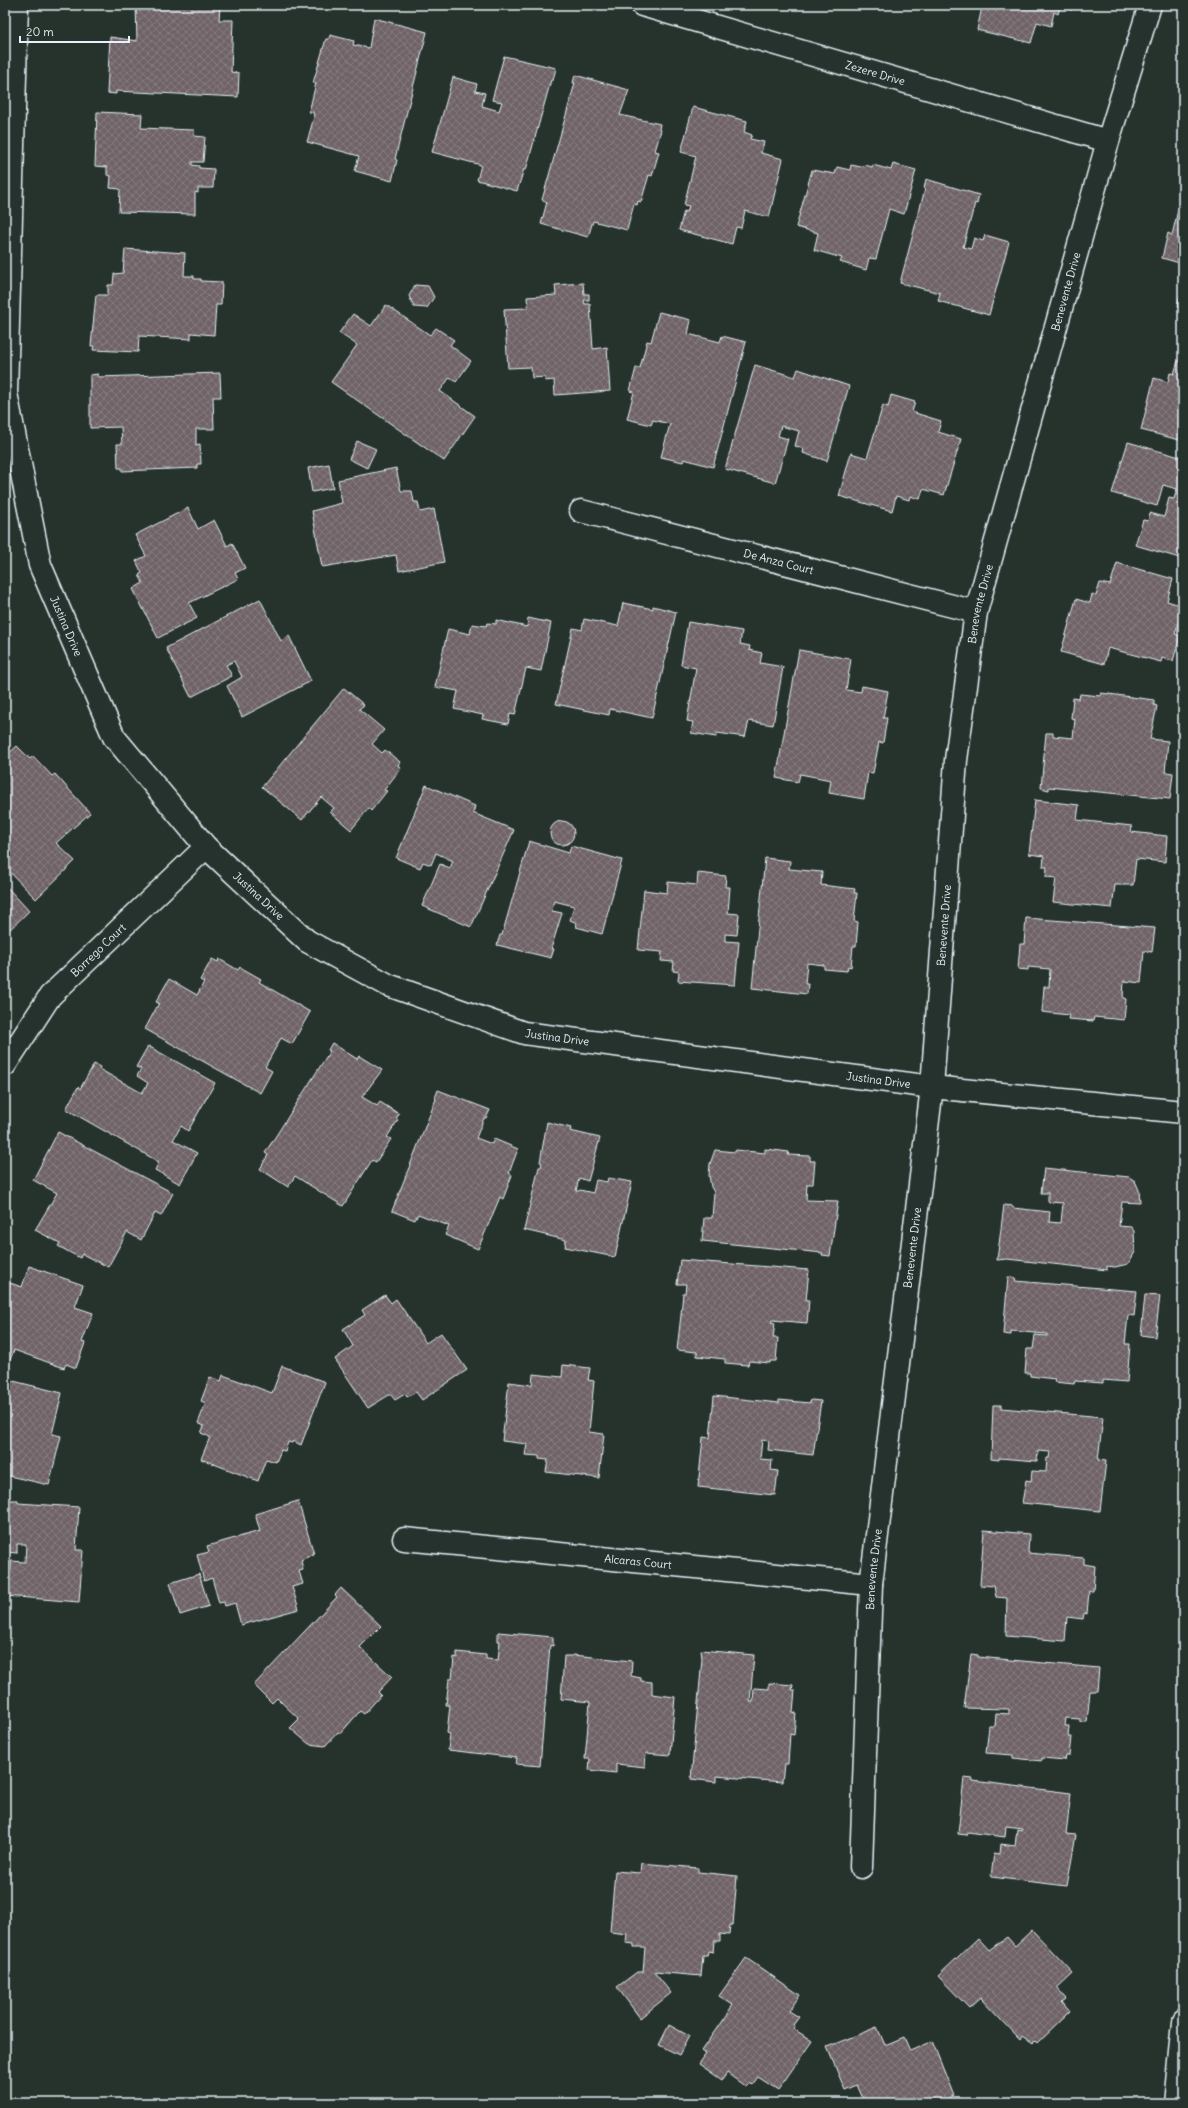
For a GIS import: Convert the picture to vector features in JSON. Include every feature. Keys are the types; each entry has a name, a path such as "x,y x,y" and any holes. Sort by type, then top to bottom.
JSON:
{"street":[{"name":"Justina Drive","path":"17,5 6,393 40,565 114,736 206,847 307,941 388,985 524,1033 932,1086 1183,1112"},
{"name":"Zezere Drive","path":"642,5 1108,141"},
{"name":"Benevente Drive","path":"861,1867 871,1584 932,1086 956,760 976,612 1108,141 1150,5"},
{"name":"De Anza Court","path":"581,511 976,612"},
{"name":"Borrego Court","path":"5,1065 50,996 206,847"},
{"name":"Alcaras Court","path":"404,1539 871,1584"},
{"path":"1175,2103 1183,2021"}],"building":[{"path":"136,5 220,6 219,20 233,20 231,72 239,73 238,97 116,91 116,94 107,93 110,37 137,41"},
{"path":"975,5 1074,5 1072,10 1060,7 1058,14 1054,12 1051,26 1037,22 1031,43 977,30 982,7"},
{"path":"374,18 427,32 395,159 397,160 392,181 355,171 359,156 307,142 314,117 313,112 309,112 316,83 313,83 326,39 329,39 330,35 354,41 353,45 369,48"},
{"path":"504,56 556,68 553,80 551,80 526,170 524,169 517,191 477,180 481,165 432,152 453,77 477,84 475,91 485,93 482,106 499,111 502,102 492,100"},
{"path":"575,75 629,90 620,115 660,124 659,129 661,130 655,151 659,152 652,176 649,175 641,202 638,201 637,205 634,204 627,230 593,221 588,237 541,224 547,202 542,200 575,83 573,83"},
{"path":"693,107 747,121 744,132 752,135 750,139 764,142 761,153 783,159 769,217 745,211 741,228 736,227 732,244 679,230 684,211 687,212 689,206 684,205 696,156 681,152"},
{"path":"97,112 142,114 141,128 194,130 194,136 205,137 203,162 192,162 192,165 199,166 199,168 214,169 213,188 198,188 198,193 195,192 195,214 119,212 120,189 110,188 111,176 107,175 107,167 95,166"},
{"path":"893,164 916,170 904,214 889,209 876,259 869,258 866,270 840,262 842,258 814,250 818,233 796,227 812,170 835,174 837,167 850,170 851,165 861,167 865,165 872,167 873,165 891,170"},
{"path":"926,179 979,195 977,204 975,203 963,247 971,249 974,238 983,241 985,235 1009,242 989,315 938,301 940,293 900,283 925,189"},
{"path":"1179,206 1183,207 1183,264 1162,258 1168,233 1172,235"},
{"path":"125,249 185,253 184,276 194,276 194,279 201,279 201,281 222,282 221,305 216,305 214,335 191,333 191,339 139,336 138,352 93,350 94,346 91,346 96,295 108,295 108,285 113,285 114,274 123,273"},
{"path":"583,283 584,294 589,294 589,300 584,300 585,304 590,304 593,349 607,347 610,391 555,395 554,380 545,381 545,377 532,378 531,367 508,368 504,309 528,308 527,297 556,295 555,285"},
{"path":"415,285 428,286 434,297 427,308 414,307 409,296"},
{"path":"1183,285 1183,309 1177,307"},
{"path":"386,305 430,335 436,328 454,340 450,345 471,361 456,382 450,377 440,391 475,416 444,461 331,382 357,345 339,333 353,314 371,326"},
{"path":"659,312 691,320 688,334 720,342 722,336 746,342 713,467 684,459 683,462 661,457 670,424 653,420 651,425 627,419 634,392 630,391 636,368 640,368 647,341 651,342"},
{"path":"1178,361 1183,363 1183,441 1141,430 1154,378 1168,382 1170,373 1174,374"},
{"path":"755,365 795,377 798,369 849,386 827,461 803,453 804,448 795,446 799,431 781,426 778,436 788,439 775,483 725,469"},
{"path":"220,373 221,397 213,397 214,429 196,429 196,445 200,444 201,464 197,464 197,468 122,471 122,468 118,468 117,444 122,444 121,427 90,428 90,375 98,374 98,377"},
{"path":"891,395 915,402 912,412 941,421 938,432 961,439 944,495 923,489 920,499 910,496 909,500 896,496 892,511 839,496 851,453 867,458 883,405 888,407"},
{"path":"357,441 376,449 367,468 349,459"},
{"path":"1128,442 1183,458 1183,559 1135,545 1143,520 1148,521 1150,513 1164,517 1169,498 1174,499 1177,489 1163,485 1157,506 1112,493"},
{"path":"329,464 333,488 312,492 308,468"},
{"path":"396,468 401,491 412,491 414,502 418,502 420,512 434,509 444,562 399,571 396,555 322,567 312,511 342,503 338,480"},
{"path":"188,508 198,529 214,520 227,546 232,543 245,568 235,573 238,579 189,603 197,618 158,638 133,589 143,583 139,575 142,573 136,561 146,556 135,535"},
{"path":"1117,563 1173,579 1167,601 1183,606 1175,634 1180,636 1173,661 1162,658 1161,662 1108,648 1104,664 1061,652 1076,599 1090,603 1092,594 1096,596 1100,583 1110,585"},
{"path":"260,599 281,641 289,636 311,681 242,717 227,686 242,677 234,661 226,665 232,676 191,697 166,648"},
{"path":"623,603 653,609 653,606 676,612 652,718 610,709 609,715 556,704 573,628 582,630 584,619 618,626"},
{"path":"528,618 551,623 541,671 526,668 515,715 510,714 508,724 482,719 483,715 454,709 458,691 435,687 448,629 470,634 472,624 486,626 487,623 496,624 496,620 527,627"},
{"path":"688,622 742,631 740,644 750,646 749,650 762,653 760,663 783,667 773,725 749,721 745,737 717,733 716,737 691,733 693,722 687,721 696,668 681,665"},
{"path":"799,650 851,659 846,690 861,692 862,686 888,691 883,718 887,718 883,743 879,742 873,773 868,772 864,799 829,793 831,780 800,774 798,782 776,778"},
{"path":"344,688 364,705 359,709 384,730 372,744 382,753 385,750 400,762 398,765 401,768 384,790 387,791 371,811 369,808 351,830 330,812 334,808 321,797 302,820 262,787"},
{"path":"1101,693 1154,700 1154,705 1157,706 1150,739 1168,741 1165,772 1173,773 1170,799 1049,787 1049,790 1041,788 1046,733 1053,733 1053,736 1073,738 1075,719 1071,718 1073,698 1079,699 1080,694 1101,696"},
{"path":"17,746 30,759 33,756 52,776 55,774 90,813 56,843 75,861 36,899 5,867 5,757"},
{"path":"426,785 475,806 473,813 514,830 471,927 422,906 440,864 450,868 453,861 436,853 431,865 423,862 420,868 396,858"},
{"path":"1035,800 1079,805 1077,820 1132,826 1131,832 1167,836 1165,862 1136,859 1133,885 1115,885 1112,908 1053,902 1056,878 1046,877 1047,867 1043,867 1044,856 1029,854"},
{"path":"562,821 571,824 574,833 571,842 562,845 553,842 550,833 553,824"},
{"path":"529,841 569,853 571,846 622,860 602,934 576,927 577,923 570,920 574,906 554,901 552,911 562,913 551,949 554,949 551,958 497,945 500,935 502,935"},
{"path":"765,858 790,861 789,869 822,872 821,885 855,889 854,893 857,893 854,921 858,922 856,946 853,946 851,967 848,966 847,971 824,969 824,965 807,963 805,984 808,984 807,994 752,988"},
{"path":"698,873 726,876 725,887 730,887 728,913 739,914 737,935 725,934 725,941 739,942 735,985 678,981 679,972 673,971 674,962 661,961 662,952 638,950 644,890 667,893 668,882 697,885"},
{"path":"5,885 29,911 5,934"},
{"path":"1026,918 1155,928 1152,952 1144,951 1141,983 1124,981 1123,998 1126,999 1124,1020 1094,1017 1093,1021 1068,1019 1069,1015 1042,1012 1044,987 1049,987 1050,969 1028,967 1028,970 1018,969 1020,944 1024,944"},
{"path":"212,959 218,962 219,959 238,970 240,967 261,979 259,982 310,1012 292,1044 281,1038 265,1067 272,1071 260,1093 145,1029 159,1003 156,1002 169,979 197,995 204,982 200,980"},
{"path":"332,1043 357,1059 359,1056 382,1070 362,1097 377,1106 380,1102 399,1114 396,1119 398,1120 387,1137 391,1139 376,1162 372,1160 343,1206 295,1176 288,1187 260,1169 268,1155 265,1153 330,1051 328,1050"},
{"path":"148,1046 215,1083 188,1131 181,1126 173,1140 197,1153 180,1184 155,1170 159,1162 66,1109 78,1087 80,1089 94,1064 100,1067 99,1069 142,1093 148,1083 137,1076 141,1069 136,1067"},
{"path":"438,1090 490,1110 486,1118 484,1118 476,1138 492,1144 494,1139 518,1149 509,1173 512,1175 503,1199 500,1197 478,1249 445,1235 449,1226 418,1214 415,1220 392,1211 436,1099"},
{"path":"547,1122 571,1128 570,1131 600,1138 588,1181 579,1178 576,1191 580,1190 593,1193 596,1180 607,1182 608,1178 632,1182 615,1257 565,1247 566,1240 524,1230 539,1167 541,1167 542,1163 540,1162"},
{"path":"58,1132 173,1193 161,1216 155,1213 141,1240 127,1232 108,1267 82,1254 80,1258 58,1246 60,1243 35,1230 57,1193 33,1180"},
{"path":"765,1149 789,1152 788,1155 810,1156 810,1161 815,1161 813,1184 807,1184 806,1200 838,1201 830,1256 822,1255 823,1253 702,1241 704,1218 712,1218 714,1192 711,1187 709,1175 710,1164 715,1150 735,1152 736,1150 765,1153"},
{"path":"1044,1168 1129,1177 1135,1181 1139,1190 1140,1203 1122,1202 1119,1226 1131,1227 1134,1231 1135,1252 1128,1264 1115,1267 1107,1266 1107,1270 1007,1259 997,1260 1004,1205 1013,1206 1013,1208 1050,1212 1049,1222 1061,1223 1063,1203 1048,1202 1048,1193 1041,1193"},
{"path":"680,1260 809,1270 806,1300 809,1300 807,1323 772,1320 771,1322 775,1323 773,1338 778,1338 776,1361 770,1361 770,1363 749,1361 748,1365 725,1363 725,1359 697,1356 697,1352 677,1350 681,1315 683,1314 681,1314 683,1293 685,1293 686,1284 677,1284"},
{"path":"29,1266 83,1285 75,1307 93,1313 82,1342 85,1343 76,1368 66,1364 64,1368 14,1350 9,1362 5,1360 5,1295 10,1283 22,1287"},
{"path":"1008,1277 1016,1278 1015,1281 1137,1291 1134,1316 1128,1315 1125,1344 1130,1344 1127,1382 1103,1380 1103,1383 1075,1381 1074,1384 1054,1382 1055,1379 1030,1376 1030,1373 1025,1373 1027,1349 1033,1349 1035,1335 1047,1336 1047,1334 1011,1331 1011,1335 1003,1334"},
{"path":"385,1295 391,1303 396,1299 426,1343 441,1333 467,1370 422,1400 416,1392 407,1397 405,1394 395,1400 391,1395 389,1395 368,1408 335,1359 353,1346 343,1329 365,1315 362,1310"},
{"path":"1145,1295 1160,1296 1155,1337 1141,1335"},
{"path":"563,1365 590,1368 588,1380 594,1381 589,1432 604,1434 599,1478 546,1472 548,1460 539,1459 539,1456 525,1455 527,1444 502,1441 509,1382 532,1385 533,1374 562,1377"},
{"path":"282,1366 325,1382 301,1445 293,1441 292,1443 288,1442 285,1451 281,1450 276,1462 266,1459 258,1481 201,1459 210,1437 201,1433 204,1426 198,1423 206,1403 201,1401 210,1377 221,1381 223,1375 272,1393"},
{"path":"5,1379 62,1393 52,1434 61,1436 49,1485 5,1475"},
{"path":"714,1396 779,1403 779,1400 810,1403 811,1400 821,1401 813,1455 768,1450 769,1441 762,1440 760,1459 772,1460 771,1470 778,1471 775,1495 698,1487 703,1437 710,1438"},
{"path":"993,1405 1001,1405 1001,1408 1103,1417 1098,1460 1106,1461 1100,1511 1022,1503 1026,1480 1031,1481 1032,1471 1046,1472 1047,1458 1049,1458 1050,1452 1038,1451 1037,1461 999,1458 999,1460 991,1459"},
{"path":"5,1500 18,1500 18,1503 79,1507 76,1550 83,1550 79,1602 5,1596 5,1570 11,1570 11,1561 25,1562 26,1544 17,1544 17,1553 5,1552"},
{"path":"298,1501 314,1554 301,1560 303,1570 299,1571 303,1584 292,1587 299,1609 241,1625 235,1603 225,1606 224,1602 219,1603 212,1578 204,1581 197,1555 209,1552 207,1546 260,1531 255,1514"},
{"path":"984,1530 1029,1534 1028,1553 1084,1558 1084,1564 1095,1566 1093,1591 1089,1591 1087,1614 1084,1613 1083,1619 1067,1617 1065,1641 1006,1636 1007,1598 996,1597 994,1586 980,1585"},
{"path":"199,1574 209,1606 180,1615 170,1583"},
{"path":"341,1588 381,1626 360,1647 392,1677 378,1692 381,1695 364,1714 360,1711 340,1734 338,1732 325,1746 309,1744 290,1728 299,1719 277,1698 272,1703 254,1685 337,1597 335,1595"},
{"path":"498,1632 553,1637 553,1646 550,1645 540,1766 516,1764 517,1758 448,1750 450,1734 447,1733 450,1705 446,1705 449,1679 452,1679 454,1657 457,1658 457,1652 486,1655 486,1659 498,1660 500,1641 498,1641"},
{"path":"701,1650 754,1655 750,1702 753,1702 754,1688 769,1689 769,1683 793,1685 792,1690 795,1690 793,1712 796,1713 794,1735 790,1734 788,1764 784,1764 782,1782 716,1776 716,1782 691,1779 702,1659"},
{"path":"971,1654 978,1655 978,1657 1099,1668 1097,1691 1090,1691 1087,1722 1080,1722 1080,1719 1066,1718 1065,1726 1069,1726 1068,1737 1071,1737 1069,1756 1066,1756 1065,1760 1042,1758 1042,1761 1013,1758 1013,1755 986,1753 989,1726 995,1726 996,1713 1009,1714 1009,1709 964,1708"},
{"path":"573,1655 632,1661 631,1676 641,1678 641,1681 652,1682 652,1694 675,1697 670,1755 646,1753 645,1767 616,1764 616,1773 589,1770 590,1759 585,1759 590,1702 561,1699 564,1656"},
{"path":"964,1778 973,1779 973,1781 1071,1793 1066,1834 1076,1835 1067,1886 991,1877 994,1853 1000,1854 1001,1844 1015,1846 1017,1829 1021,1830 1022,1828 1006,1826 1005,1837 968,1832 967,1835 958,1834"},
{"path":"641,1863 698,1868 698,1872 737,1876 733,1925 730,1925 729,1935 720,1934 720,1941 714,1941 713,1952 708,1951 707,1956 703,1956 701,1976 654,1972 671,1993 640,2018 617,1987 637,1972 643,1972 645,1947 634,1947 634,1944 626,1943 627,1934 610,1932 615,1871 640,1873"},
{"path":"1032,1930 1073,1973 1057,1988 1067,1999 1063,2002 1070,2011 1037,2043 1035,2041 1032,2044 1022,2037 1020,2040 980,1998 969,2008 938,1976 978,1938 989,1950 1007,1937 1015,1946"},
{"path":"746,1958 800,1995 789,2011 799,2017 793,2025 795,2026 794,2029 812,2041 778,2090 758,2077 752,2085 749,2082 746,2087 727,2073 722,2080 699,2064 706,2054 701,2051 733,2005 719,1996"},
{"path":"669,2025 689,2036 679,2055 659,2045"},
{"path":"877,2027 885,2045 904,2037 910,2051 932,2041 954,2096 938,2103 865,2103 857,2085 845,2090 827,2047"}]}
